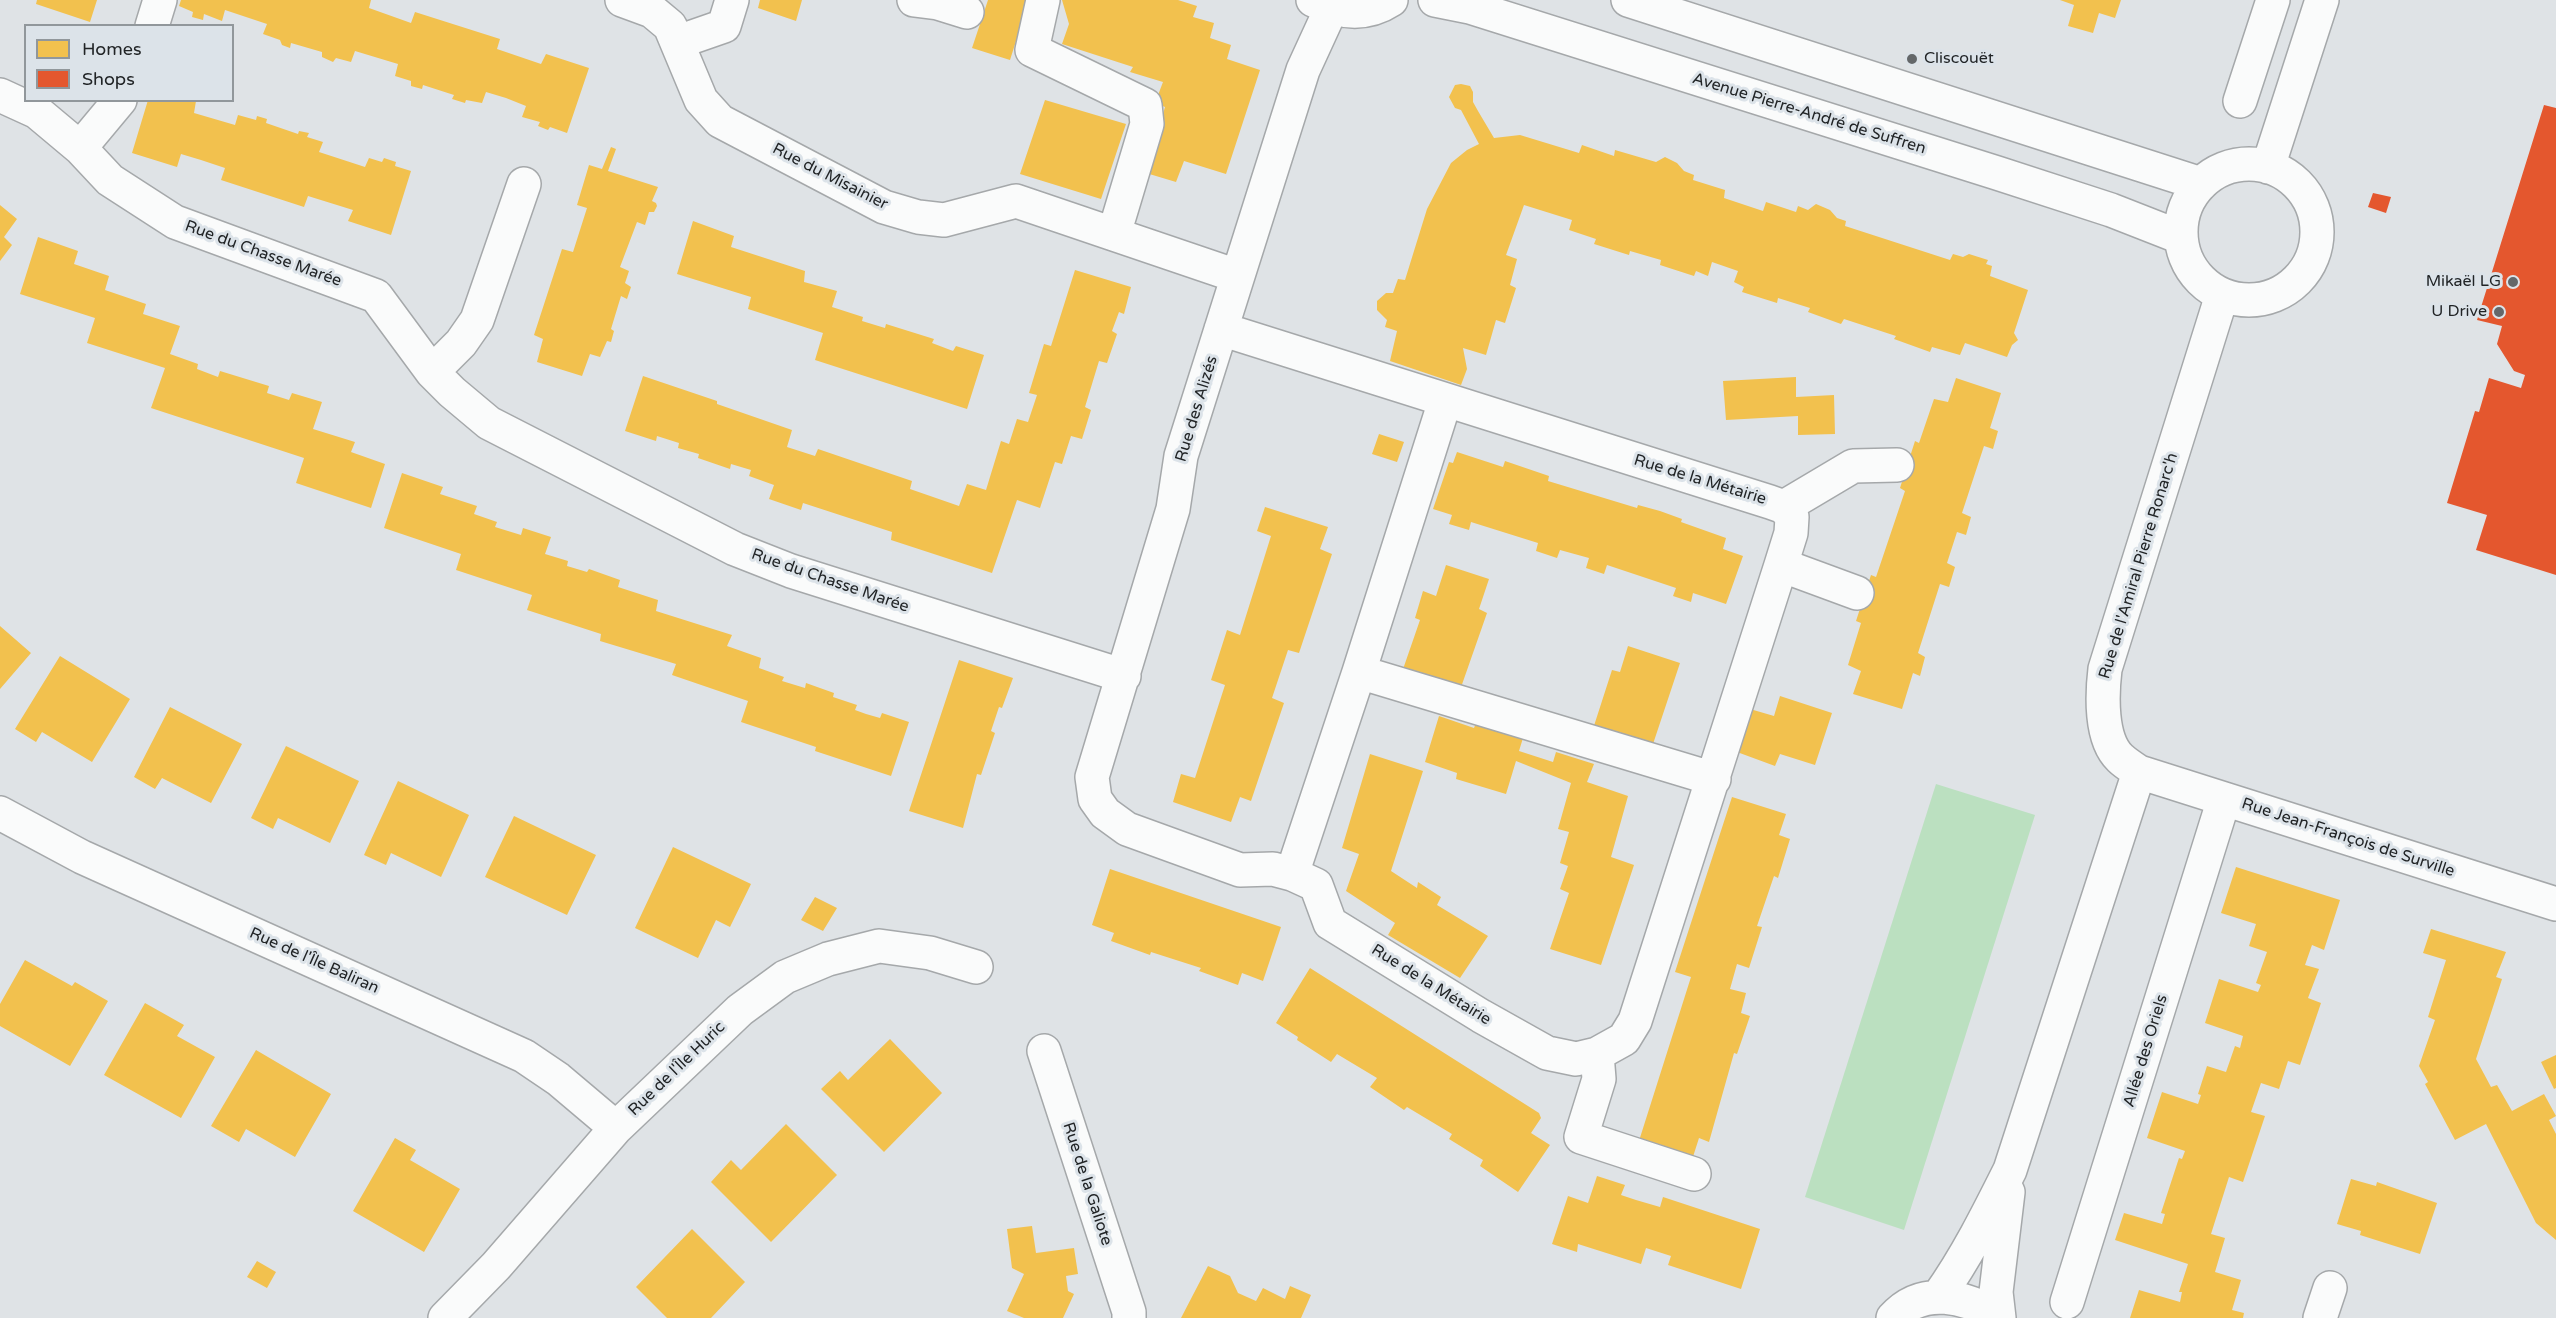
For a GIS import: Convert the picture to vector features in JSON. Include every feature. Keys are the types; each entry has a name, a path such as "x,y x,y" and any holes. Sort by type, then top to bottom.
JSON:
{"street":[{"path":"153,24 160,0"},
{"name":"Rue du Misainier","path":"622,0 652,11 669,26 678,42 691,80 701,99 720,121 884,207 918,217 944,220 1016,201 1237,276"},
{"path":"678,42 724,26 732,0"},
{"path":"914,0 938,3 967,12"},
{"path":"1043,0 1032,50 1145,105 1147,124 1114,234"},
{"path":"1322,4 1356,13 1380,7 1391,0"},
{"name":"Avenue Pierre-André de Suffren","path":"1435,0 1470,7 1997,173 2110,210 2180,237"},
{"path":"1628,0 2201,184"},
{"path":"2241,101 2273,0"},
{"path":"2268,166 2322,0"},
{"name":"Rue des Alizés","path":"1105,813 1095,799 1092,777 1173,509 1181,456 1322,4"},
{"name":"Rue du Chasse Marée","path":"0,95 37,112 80,148 110,180 175,222 376,296 432,372 489,423 735,549 791,571 1124,676"},
{"path":"80,148 118,102"},
{"path":"2250,164 2268,166 2288,176 2304,192 2314,212 2317,234 2313,256 2302,274 2285,289 2266,298 2244,300 2222,295 2207,286 2194,273 2185,255 2180,237 2185,208 2201,184 2215,173 2232,166 2250,164"},
{"path":"432,372 462,343 477,320 524,184"},
{"name":"Rue de l'Amiral Pierre Ronarc'h","path":"2139,772 2118,756 2107,732 2102,701 2105,669 2222,295"},
{"name":"Rue de la Métairie","path":"1105,813 1127,830 1240,870 1273,869 1292,874 1316,885 1330,923 1481,1016 1547,1053 1576,1059 1597,1054 1624,1039 1635,1021 1791,532 1792,517 1784,507 1221,330"},
{"path":"1292,874 1445,400"},
{"path":"1784,507 1853,466 1897,465"},
{"path":"1781,565 1857,593"},
{"path":"1359,672 1714,778"},
{"path":"1938,1297 1967,1251 2010,1170 2139,772"},
{"name":"Rue Jean-François de Surville","path":"2139,772 2556,904"},
{"name":"Allée des Oriels","path":"2067,1302 2224,799"},
{"name":"Rue de l'Île Baliran","path":"0,813 82,857 524,1056 558,1079 616,1128"},
{"name":"Rue de l'Île Huric","path":"445,1318 496,1266 561,1188 616,1128 723,1025 785,977 828,959 879,946 930,953 976,967"},
{"name":"Rue de la Galiote","path":"1044,1050 1130,1312 1129,1318"},
{"path":"1597,1054 1599,1080 1581,1137 1694,1174"},
{"path":"1999,1318 1996,1292 2010,1170"},
{"path":"2320,1318 2330,1288"},
{"path":"1893,1318 1916,1303 1938,1297 1960,1298 1982,1305 1999,1318"}],"green space":[{"path":"1936,784 2035,815 1904,1230 1805,1197"}],"building: Homes":[{"path":"37,0 97,0 90,22 36,4"},
{"path":"181,0 371,0 369,8 411,23 415,12 500,39 497,49 541,64 546,54 589,68 567,133 550,127 548,130 538,126 540,122 522,117 526,106 506,98 486,92 482,103 466,100 465,103 452,99 454,95 423,85 422,89 411,86 411,81 395,76 398,64 355,51 351,62 336,58 333,62 322,57 322,52 291,43 290,48 282,45 280,40 263,34 267,24 225,10 222,21 204,14 203,20 192,17 193,12 179,6"},
{"path":"760,0 802,0 796,21 758,8"},
{"path":"988,0 1029,0 1010,60 972,48"},
{"path":"1062,0 1178,0 1197,6 1193,17 1214,23 1210,38 1231,45 1227,59 1260,70 1226,174 1184,161 1176,182 1146,173 1165,107 1155,103 1163,82 1130,72 1133,67 1062,44 1069,24"},
{"path":"2060,0 2121,0 2115,18 2099,13 2093,33 2068,26 2074,5"},
{"path":"1455,85 1470,86 1473,92 1473,102 1494,138 1520,135 1579,153 1582,145 1614,156 1615,150 1656,162 1665,157 1677,163 1684,171 1694,175 1693,180 1725,190 1724,198 1763,211 1766,202 1796,212 1798,206 1808,210 1816,204 1830,210 1837,218 1846,221 1845,226 1950,260 1953,254 1963,257 1969,254 1988,260 1986,264 1992,266 1990,276 2028,290 2014,333 2018,340 2012,345 2007,357 1965,343 1960,355 1932,347 1930,352 1894,339 1896,336 1844,319 1841,324 1808,312 1810,308 1778,298 1777,303 1742,292 1744,287 1734,282 1738,271 1712,262 1708,276 1696,271 1694,276 1660,265 1661,260 1630,251 1629,255 1594,244 1596,239 1569,230 1572,220 1524,205 1506,255 1517,259 1510,285 1516,288 1505,323 1496,320 1486,355 1463,348 1467,369 1461,385 1390,361 1397,331 1385,327 1387,320 1377,310 1377,301 1386,293 1393,293 1398,279 1405,280 1427,209 1451,163 1479,144 1461,110 1455,108 1449,97"},
{"path":"1045,100 1126,124 1101,199 1020,174"},
{"path":"147,102 196,102 194,113 235,125 238,115 256,120 257,116 267,119 266,123 298,134 299,131 309,133 307,137 323,142 319,152 365,167 369,158 382,162 384,158 396,162 395,166 411,171 391,235 348,221 353,210 308,196 304,207 221,180 225,168 201,160 181,154 177,167 132,153"},
{"path":"611,147 616,149 608,171 658,187 652,201 657,206 654,212 649,212 645,225 637,222 620,267 629,271 625,283 631,287 627,299 621,296 611,329 614,331 611,342 607,341 600,357 590,354 582,376 537,362 543,339 534,335 562,249 573,252 587,208 577,205 589,165 602,169"},
{"path":"0,205 17,219 4,237 12,245 0,261"},
{"path":"693,221 734,236 731,247 805,271 804,282 837,291 832,307 863,317 862,321 885,328 886,324 934,339 932,343 953,351 956,346 984,355 967,409 815,360 823,333 748,309 751,297 677,274"},
{"path":"38,237 78,251 74,264 109,276 105,290 146,304 143,314 180,326 170,354 198,364 197,369 218,377 220,371 269,386 267,393 289,400 292,393 322,402 313,429 355,442 351,452 385,464 371,508 296,483 304,458 151,408 165,368 87,343 95,318 20,294"},
{"path":"1075,270 1131,287 1124,314 1119,312 1112,331 1117,334 1107,363 1099,361 1085,407 1091,410 1082,439 1071,436 1062,464 1055,462 1040,508 1017,500 992,573 891,540 892,532 803,503 801,510 769,499 774,485 749,476 751,470 731,464 730,469 698,458 699,454 678,448 679,443 657,436 656,441 625,431 643,376 792,430 787,447 815,456 818,449 912,481 910,489 959,506 967,484 986,490 1001,441 1009,444 1017,419 1028,422 1037,395 1029,393 1044,344 1051,346"},
{"path":"1796,377 1796,397 1834,395 1835,434 1798,435 1798,416 1726,420 1723,381"},
{"path":"1956,378 2001,393 1990,428 1998,431 1993,449 1984,446 1962,513 1971,517 1966,535 1957,532 1947,563 1955,567 1949,587 1940,584 1918,653 1925,657 1920,676 1913,673 1902,709 1853,694 1861,671 1848,665 1861,623 1856,621 1871,575 1876,577 1905,491 1900,488 1915,441 1919,443 1934,399 1948,402"},
{"path":"1379,434 1404,442 1397,462 1372,454"},
{"path":"1457,452 1503,467 1505,461 1549,476 1548,481 1637,508 1638,505 1660,511 1682,519 1681,522 1726,538 1723,549 1743,556 1726,604 1693,593 1691,602 1673,596 1676,588 1607,565 1604,574 1586,568 1589,558 1560,550 1557,558 1536,551 1538,543 1471,522 1469,530 1449,524 1452,515 1433,509 1449,462 1453,463"},
{"path":"402,473 443,487 440,494 477,506 474,514 497,522 495,527 521,535 523,528 551,537 545,554 568,561 567,566 587,572 589,569 620,580 618,587 658,600 656,611 732,635 727,646 761,658 759,668 784,677 782,681 805,688 806,683 834,693 833,697 857,705 855,710 866,714 880,718 882,713 909,722 891,776 815,751 816,747 741,722 748,701 672,675 676,664 600,641 601,634 527,610 532,595 456,570 461,554 384,528"},
{"path":"1265,507 1328,527 1320,549 1332,554 1299,653 1288,650 1272,698 1284,703 1251,801 1240,797 1231,822 1173,802 1181,774 1195,778 1225,685 1211,680 1227,630 1240,635 1271,536 1257,531"},
{"path":"1446,565 1489,579 1479,609 1487,613 1459,693 1401,675 1420,620 1415,618 1423,591 1436,596"},
{"path":"0,626 31,653 0,689"},
{"path":"1628,646 1680,663 1650,753 1591,735 1612,670 1620,672"},
{"path":"60,656 130,699 92,762 42,732 36,742 15,729"},
{"path":"959,660 1013,678 1002,708 999,707 991,731 995,733 981,775 977,774 963,828 909,811"},
{"path":"1780,696 1832,713 1815,765 1780,754 1775,766 1737,752 1750,709 1774,716"},
{"path":"170,707 242,744 211,803 162,778 155,789 134,777"},
{"path":"1439,716 1474,728 1476,723 1523,738 1519,751 1553,762 1556,752 1594,764 1587,782 1628,796 1611,857 1634,865 1601,965 1550,949 1569,893 1560,889 1568,866 1560,863 1569,832 1558,829 1571,783 1516,761 1506,794 1456,779 1457,773 1425,762"},
{"path":"286,746 359,781 330,843 278,818 273,829 251,818"},
{"path":"1370,754 1423,771 1391,871 1417,888 1418,882 1441,897 1437,905 1488,936 1460,978 1388,935 1395,923 1346,891 1359,854 1342,848"},
{"path":"398,781 469,815 441,877 391,853 386,865 364,855"},
{"path":"1732,797 1786,814 1779,835 1790,839 1778,878 1774,876 1757,926 1762,927 1749,968 1737,964 1730,989 1746,993 1741,1013 1750,1016 1737,1054 1734,1053 1709,1142 1699,1138 1691,1163 1638,1144 1691,977 1675,972"},
{"path":"514,816 596,855 567,915 485,877"},
{"path":"673,847 751,884 730,927 716,920 698,958 635,928"},
{"path":"2236,867 2340,900 2324,950 2312,945 2305,965 2319,969 2308,998 2321,1003 2300,1065 2288,1061 2279,1089 2261,1083 2251,1112 2265,1116 2243,1182 2229,1177 2211,1234 2225,1238 2215,1272 2241,1280 2232,1310 2244,1313 2243,1318 2130,1318 2139,1290 2180,1302 2182,1292 2179,1292 2188,1264 2115,1240 2124,1213 2162,1224 2165,1214 2161,1213 2179,1158 2182,1159 2185,1151 2147,1138 2162,1092 2198,1104 2201,1095 2198,1094 2207,1066 2226,1072 2235,1046 2240,1048 2243,1036 2205,1023 2219,979 2258,992 2261,985 2256,983 2267,952 2249,946 2256,924 2221,913"},
{"path":"1110,869 1281,927 1263,981 1242,973 1238,985 1199,971 1201,968 1151,952 1150,955 1111,941 1114,933 1092,925"},
{"path":"815,897 837,908 823,931 801,920"},
{"path":"2431,929 2506,952 2496,977 2502,979 2476,1059 2491,1087 2497,1085 2512,1111 2544,1094 2556,1116 2549,1120 2556,1134 2556,1240 2536,1223 2486,1124 2455,1140 2425,1084 2428,1082 2419,1066 2435,1020 2428,1017 2446,960 2423,953"},
{"path":"25,960 72,986 75,982 108,1001 70,1066 0,1026 0,1004"},
{"path":"1310,968 1539,1113 1541,1118 1531,1133 1550,1145 1518,1192 1480,1166 1483,1160 1449,1139 1452,1134 1407,1107 1404,1110 1370,1087 1377,1078 1337,1054 1331,1062 1276,1023"},
{"path":"145,1003 184,1025 177,1036 215,1057 181,1118 104,1075"},
{"path":"890,1039 942,1093 884,1152 821,1089 840,1071 848,1080"},
{"path":"256,1050 331,1094 295,1157 246,1129 239,1142 211,1126"},
{"path":"2556,1055 2556,1088 2554,1089 2541,1062"},
{"path":"786,1124 837,1175 771,1242 711,1182 731,1160 741,1170"},
{"path":"395,1138 416,1150 410,1160 460,1189 424,1252 353,1211"},
{"path":"1597,1176 1625,1185 1621,1195 1636,1200 1660,1207 1663,1197 1760,1229 1741,1289 1668,1265 1671,1256 1646,1248 1641,1264 1578,1244 1577,1252 1552,1244 1568,1196 1588,1203"},
{"path":"2351,1179 2376,1186 2377,1182 2437,1203 2420,1254 2360,1235 2361,1231 2337,1224"},
{"path":"1032,1226 1036,1253 1074,1248 1078,1274 1066,1276 1068,1291 1074,1294 1063,1318 1024,1318 1007,1311 1024,1274 1012,1268 1007,1229"},
{"path":"692,1229 745,1282 711,1318 667,1318 636,1287"},
{"path":"257,1261 276,1272 267,1288 247,1277"},
{"path":"1208,1266 1230,1276 1238,1293 1256,1301 1263,1288 1285,1299 1290,1286 1311,1295 1301,1318 1181,1318"}],"building: Shops":[{"path":"2544,105 2556,108 2556,575 2476,550 2487,515 2447,503 2475,411 2479,412 2489,378 2521,388 2525,375 2514,371 2497,344 2502,326 2477,320"},
{"path":"2373,193 2391,197 2386,213 2368,207"}],"place":[{"name":"Cliscouët","path":"1912,59"},
{"name":"Mikaël LG","path":"2513,282"},
{"name":"U Drive","path":"2499,312"}]}
